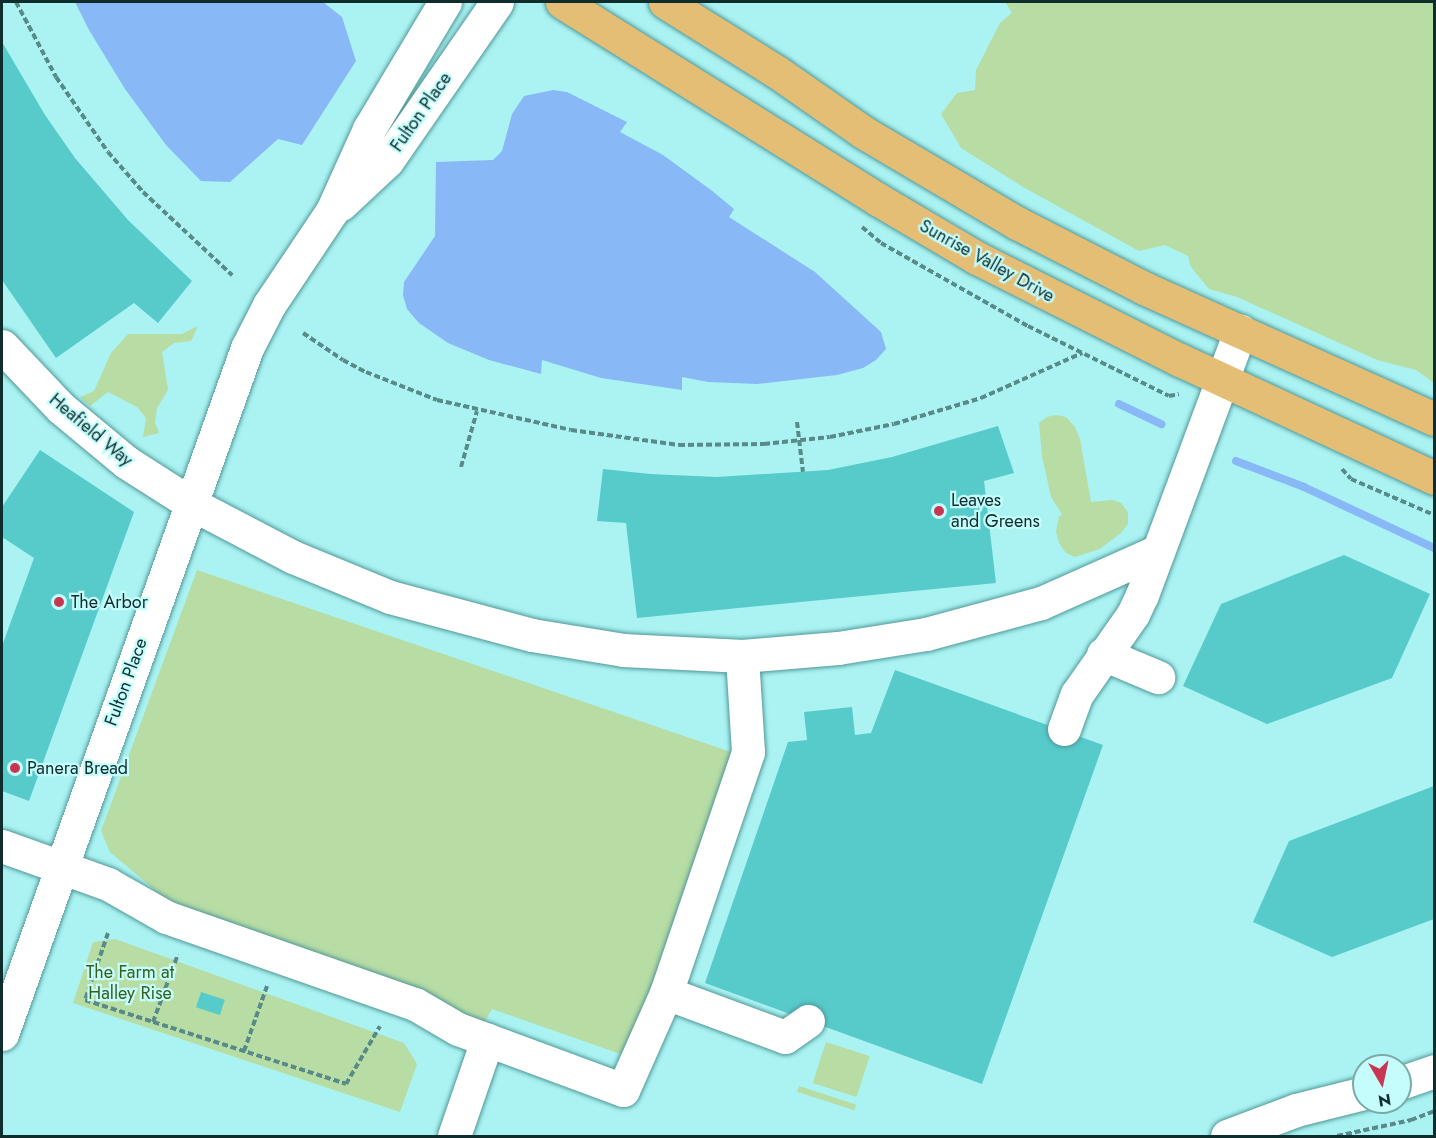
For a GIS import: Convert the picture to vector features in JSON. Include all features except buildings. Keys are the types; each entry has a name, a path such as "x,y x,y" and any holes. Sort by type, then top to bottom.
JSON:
{"main road":[{"name":"Sunrise Valley Drive","path":"562,2 879,200 967,252 1080,312 1434,478"},
{"path":"665,2 944,181 1070,251 1434,419"}],"street":[{"name":"Fulton Place","path":"2,1034 247,348 269,305 333,211 369,129 445,2"},
{"name":"Fulton Place","path":"333,211 387,160 497,2"},
{"path":"1064,729 1077,694 1132,614 1158,551 1240,331"},
{"name":"Heafield Way","path":"2,346 61,408 126,462 190,503 293,557 390,597 532,635 624,650 742,656 838,648 926,634 1041,603 1158,551"},
{"path":"1103,654 1158,677"},
{"path":"2,846 108,884 166,916 415,1004 458,1029 623,1090 666,993 748,753 742,656"},
{"path":"666,993 785,1037 808,1020"},
{"path":"454,1137 487,1040"},
{"path":"1412,1079 1434,1071"},
{"path":"1227,1137 1296,1110 1352,1096"}],"path":[{"path":"16,2 56,77 108,152 151,200 232,274"},
{"path":"303,333 343,360 392,384 477,411 646,442 711,445 799,440 867,430 952,408 1041,374 1083,353"},
{"path":"461,467 477,411"},
{"path":"797,422 803,472"},
{"path":"108,933 84,1000 346,1084 380,1026"},
{"path":"153,1022 178,954"},
{"path":"244,1051 267,986"},
{"path":"1337,1137 1411,1120 1434,1111"}],"green space":[{"path":"1005,2 1434,2 1434,383 1416,370 1377,360 1237,297 1209,289 1191,267 1188,256 1165,245 1139,251 1023,187 961,148 941,114 957,93 975,90 976,70 1000,23 1012,13"},
{"path":"198,326 191,341 174,343 162,352 168,390 157,408 155,422 159,433 143,437 146,418 137,407 108,392 90,406 80,397 94,391 111,353 128,334 182,334"},
{"path":"1056,415 1066,417 1075,427 1080,439 1091,502 1113,500 1121,503 1128,512 1128,524 1121,533 1100,549 1075,557 1066,553 1059,543 1056,531 1059,517 1062,514 1051,497 1042,456 1039,423 1047,417"},
{"path":"197,570 734,753 629,1057 492,1009 484,1023 169,902 110,852 101,831"},
{"name":"The Farm at Halley Rise","path":"115,939 404,1043 417,1064 400,1112 73,1003 93,942"},
{"path":"826,1042 870,1056 856,1097 813,1083"},
{"path":"799,1086 856,1105 854,1110 797,1092"}],"water":[{"path":"75,2 323,2 342,17 356,61 302,145 278,139 230,182 201,181 166,145 125,89 89,30"},
{"path":"553,90 567,92 627,122 620,132 663,155 734,209 729,217 815,272 881,332 886,349 876,360 863,368 837,375 757,384 708,382 682,377 682,390 601,378 542,360 541,374 489,360 448,343 419,323 407,309 403,295 404,282 435,236 436,162 493,160 502,151 512,114 524,96"}],"waterway":[{"path":"1119,404 1161,424"},
{"path":"1236,461 1304,487 1434,548"}],"place":[{"name":"Leaves and Greens","path":"939,511"},
{"name":"The Arbor","path":"59,602"},
{"name":"Panera Bread","path":"15,768"}]}
